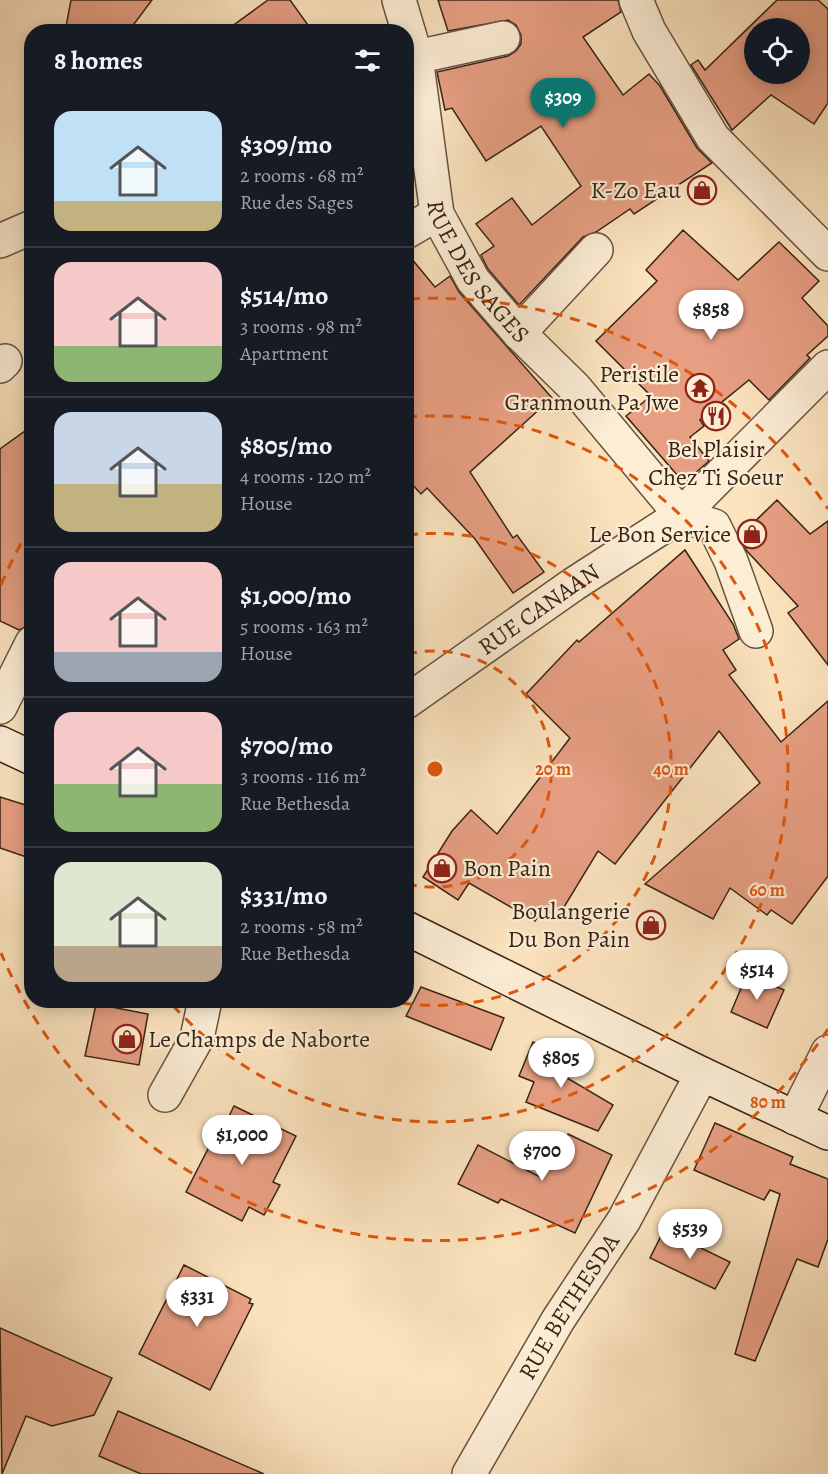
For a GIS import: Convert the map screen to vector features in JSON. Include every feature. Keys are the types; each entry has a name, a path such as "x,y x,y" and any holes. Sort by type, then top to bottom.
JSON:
{"street":[{"name":"RUE DES SAGES","path":"399,0 406,24"},
{"path":"636,0 649,31 712,138 828,254"},
{"path":"416,57 503,38"},
{"name":"RUE DES SAGES","path":"414,50 437,214 473,280 519,333 575,388 681,515"},
{"path":"414,227 437,214"},
{"path":"0,241 24,230"},
{"path":"519,333 596,250"},
{"name":"RUE CANAAN","path":"414,696 574,584 681,515 828,368"},
{"path":"681,515 714,526 731,561 756,631"},
{"path":"0,707 24,660"},
{"path":"0,743 24,754"},
{"path":"414,932 702,1074 828,1133"},
{"path":"165,1095 197,1038 203,1008"},
{"path":"795,1118 828,1052"},
{"name":"RUE BETHESDA","path":"469,1474 558,1320 624,1220 702,1074"}],"building":[{"path":"71,0 152,0 134,24 66,24"},
{"path":"268,0 290,0 307,24 235,24"},
{"path":"438,0 618,0 621,12 583,37 623,95 649,74 660,86 697,148 712,163 634,214 630,209 596,232 583,237 519,305 488,269 481,255 494,246 476,224 512,198 532,225 581,186 541,126 486,161 452,108 445,110 437,72 508,56 521,44 521,35 516,25 508,20 448,31"},
{"path":"777,0 818,0 828,9 828,103 814,124 771,95 732,130 691,65 698,60 705,70 744,32 744,84 810,84 810,18 758,18"},
{"path":"683,230 738,280 779,242 819,281 802,298 828,326 828,336 807,355 810,358 769,400 749,380 700,420 704,426 690,437 709,461 684,483 626,416 651,396 596,341 657,281 646,270"},
{"path":"414,262 435,287 450,276 459,292 552,398 470,472 513,538 517,535 544,572 513,593 475,539 427,488 421,494 414,487"},
{"path":"24,432 24,628 19,630 0,621 0,449"},
{"path":"777,500 810,534 828,521 828,665 788,613 798,606 746,550 740,536"},
{"path":"685,550 733,624 739,639 723,650 736,670 729,675 781,742 828,701 828,876 792,924 771,910 767,915 730,888 713,919 645,884 760,783 719,731 615,864 598,851 558,917 544,908 535,921 469,883 458,900 423,877 452,831 471,810 497,834 570,738 526,694 577,640 579,642"},
{"path":"0,797 24,804 24,856 0,848"},
{"path":"747,974 784,990 767,1028 731,1012"},
{"path":"421,987 504,1018 491,1050 406,1016 410,1008 414,1008 414,1001"},
{"path":"95,1008 117,1008 148,1014 139,1065 85,1056"},
{"path":"533,1042 570,1057 562,1075 613,1105 598,1131 526,1102 534,1082 519,1076"},
{"path":"234,1106 296,1136 273,1182 280,1185 264,1215 249,1207 242,1221 186,1192 210,1145 214,1147"},
{"path":"715,1123 793,1157 790,1164 828,1179 828,1239 818,1267 797,1259 755,1361 735,1354 780,1194 770,1190 764,1200 694,1170"},
{"path":"568,1134 612,1155 575,1233 501,1199 498,1203 458,1184 478,1145 542,1178"},
{"path":"664,1230 730,1262 715,1289 650,1258"},
{"path":"184,1265 251,1299 249,1303 253,1304 210,1390 139,1354"},
{"path":"0,1328 112,1378 94,1415 52,1426 26,1416 2,1474"},
{"path":"118,1411 264,1474 141,1474 99,1456"}],"place":[{"name":"K-Zo Eau","path":"702,190"},
{"name":"Peristile Granmoun Pa Jwe","path":"700,388"},
{"name":"Bel Plaisir Chez Ti Soeur","path":"716,416"},
{"name":"Le Bon Service","path":"752,534"},
{"name":"Bon Pain","path":"442,868"},
{"name":"Boulangerie Du Bon Pain","path":"651,925"},
{"name":"Le Champs de Naborte","path":"127,1039"}]}
